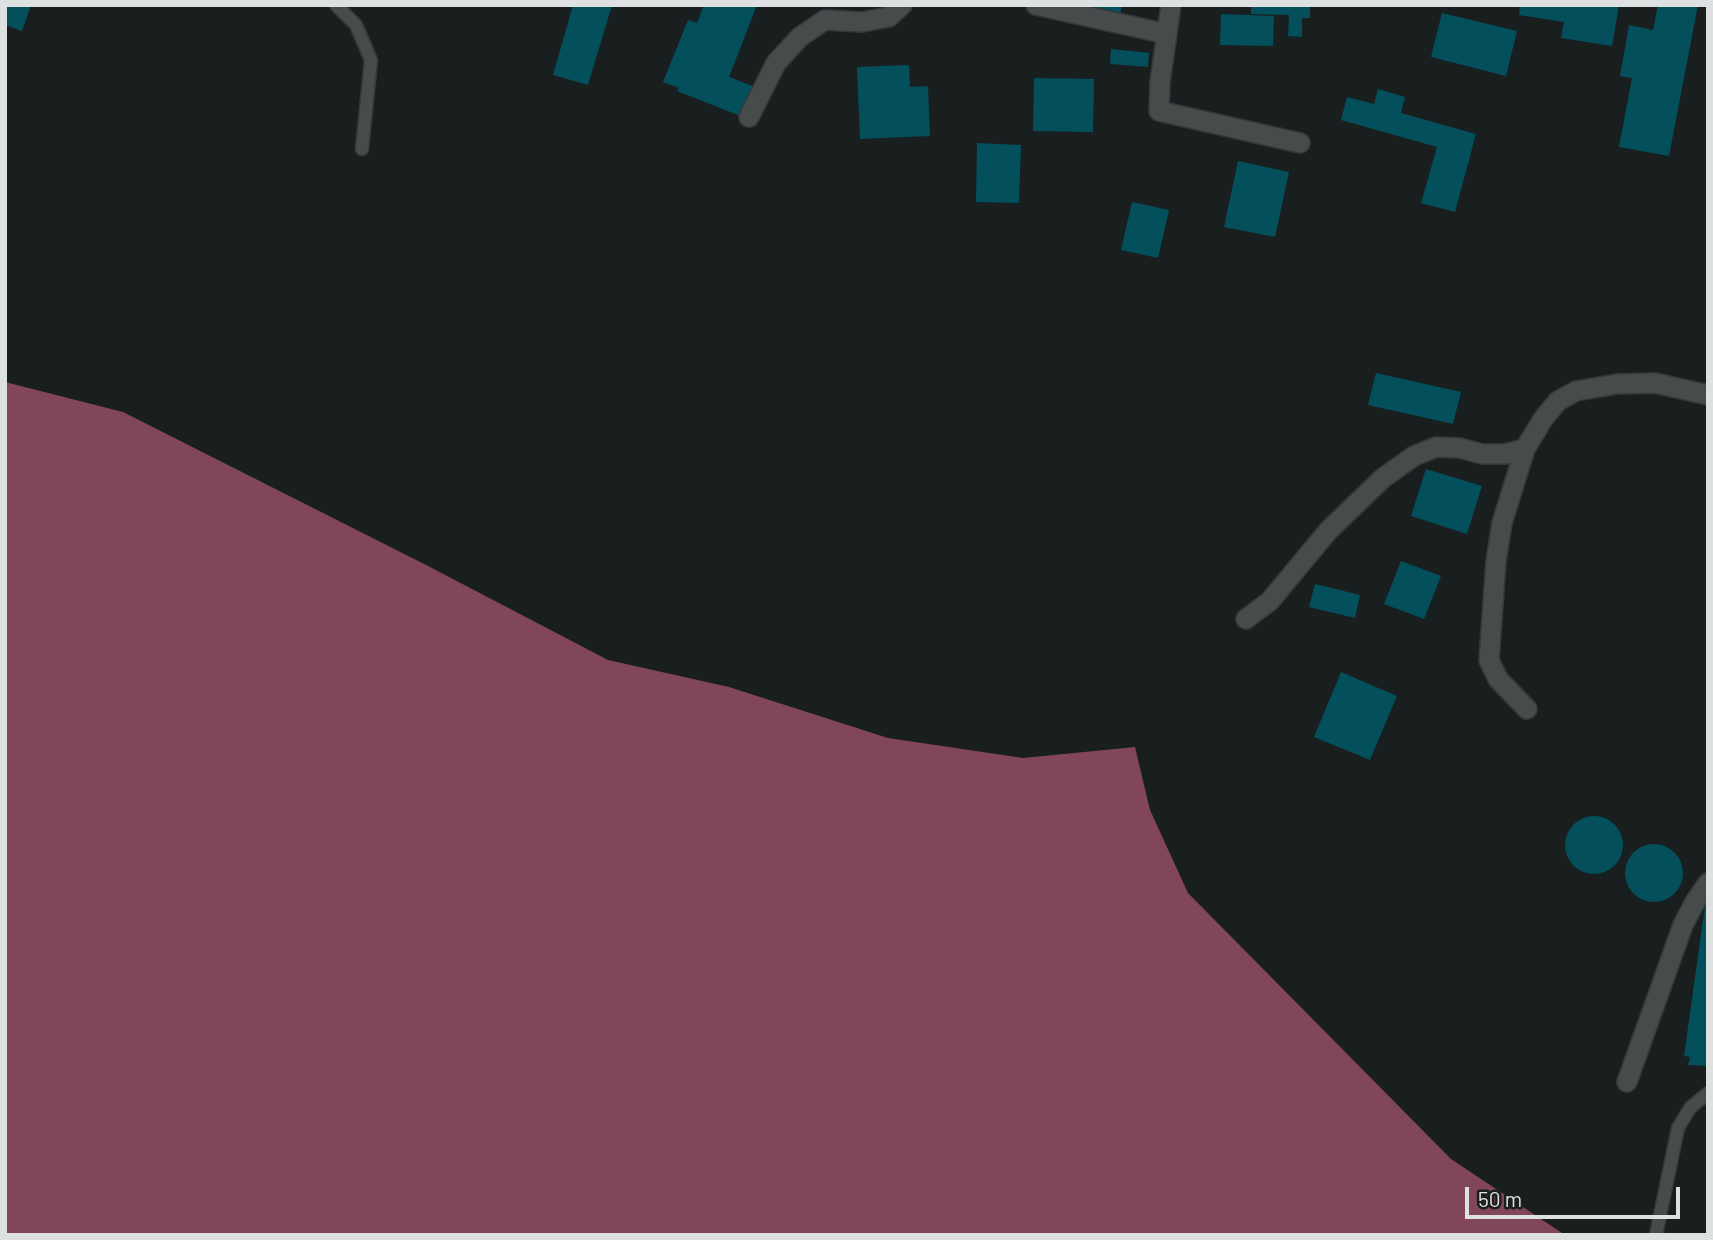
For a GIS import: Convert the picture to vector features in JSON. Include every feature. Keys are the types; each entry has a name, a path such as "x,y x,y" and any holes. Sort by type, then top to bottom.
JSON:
{"street":[{"path":"749,117 776,63 800,37 825,20 862,22 888,17 902,5"},
{"path":"1036,5 1167,34"},
{"path":"1171,5 1160,82 1159,111 1300,143"},
{"path":"1527,709 1498,679 1489,660 1496,561 1502,523 1525,449 1543,419 1559,401 1576,391 1617,384 1655,383 1708,395"},
{"path":"1246,619 1270,601 1328,531 1384,478 1414,456 1436,447 1460,448 1482,454 1505,454 1525,449"},
{"path":"1627,1082 1683,925 1708,883"}],"lane":[{"path":"336,5 355,25 371,60 362,149"},
{"path":"1656,1235 1678,1128 1690,1108 1708,1093"}],"shaded area":[{"path":"5,382 123,412 608,660 729,687 888,738 1023,758 1135,747 1150,810 1188,893 1451,1159 1565,1235 5,1235"}],"building":[{"path":"5,5 31,5 22,31 5,25"},
{"path":"573,5 612,5 588,85 553,75"},
{"path":"704,5 757,5 729,77 755,87 743,117 677,91 679,88 663,82 688,20 697,23"},
{"path":"1068,5 1122,5 1120,17"},
{"path":"1251,5 1310,5 1310,18 1302,18 1302,37 1288,36 1289,15 1251,14"},
{"path":"1520,5 1619,5 1612,46 1561,38 1564,22 1519,15"},
{"path":"1658,5 1698,5 1669,156 1619,147 1632,78 1620,76 1629,25 1653,30"},
{"path":"1442,13 1517,31 1506,76 1431,57"},
{"path":"1221,14 1274,16 1273,46 1220,45"},
{"path":"1111,49 1149,53 1148,67 1110,64"},
{"path":"909,65 910,87 928,86 930,136 860,139 857,67"},
{"path":"1034,78 1094,79 1093,132 1033,131"},
{"path":"1378,89 1405,97 1401,113 1476,134 1455,212 1421,203 1437,147 1341,120 1347,97 1374,104"},
{"path":"977,143 1021,145 1019,203 976,202"},
{"path":"1238,161 1289,172 1275,237 1224,227"},
{"path":"1132,202 1169,210 1158,258 1121,250"},
{"path":"1376,373 1461,392 1453,424 1368,405"},
{"path":"1426,469 1482,486 1467,534 1411,516"},
{"path":"1401,561 1441,576 1424,619 1384,604"},
{"path":"1315,584 1360,595 1355,618 1309,607"},
{"path":"1341,672 1397,696 1370,760 1314,737"},
{"path":"1588,816 1600,816 1615,824 1623,839 1623,851 1615,866 1600,874 1588,874 1573,866 1565,851 1565,839 1573,824"},
{"path":"1648,844 1660,844 1675,852 1683,867 1683,879 1675,894 1660,902 1648,902 1633,894 1625,879 1625,867 1633,852"},
{"path":"1706,899 1708,1066 1688,1065 1690,1057 1684,1056"}]}
